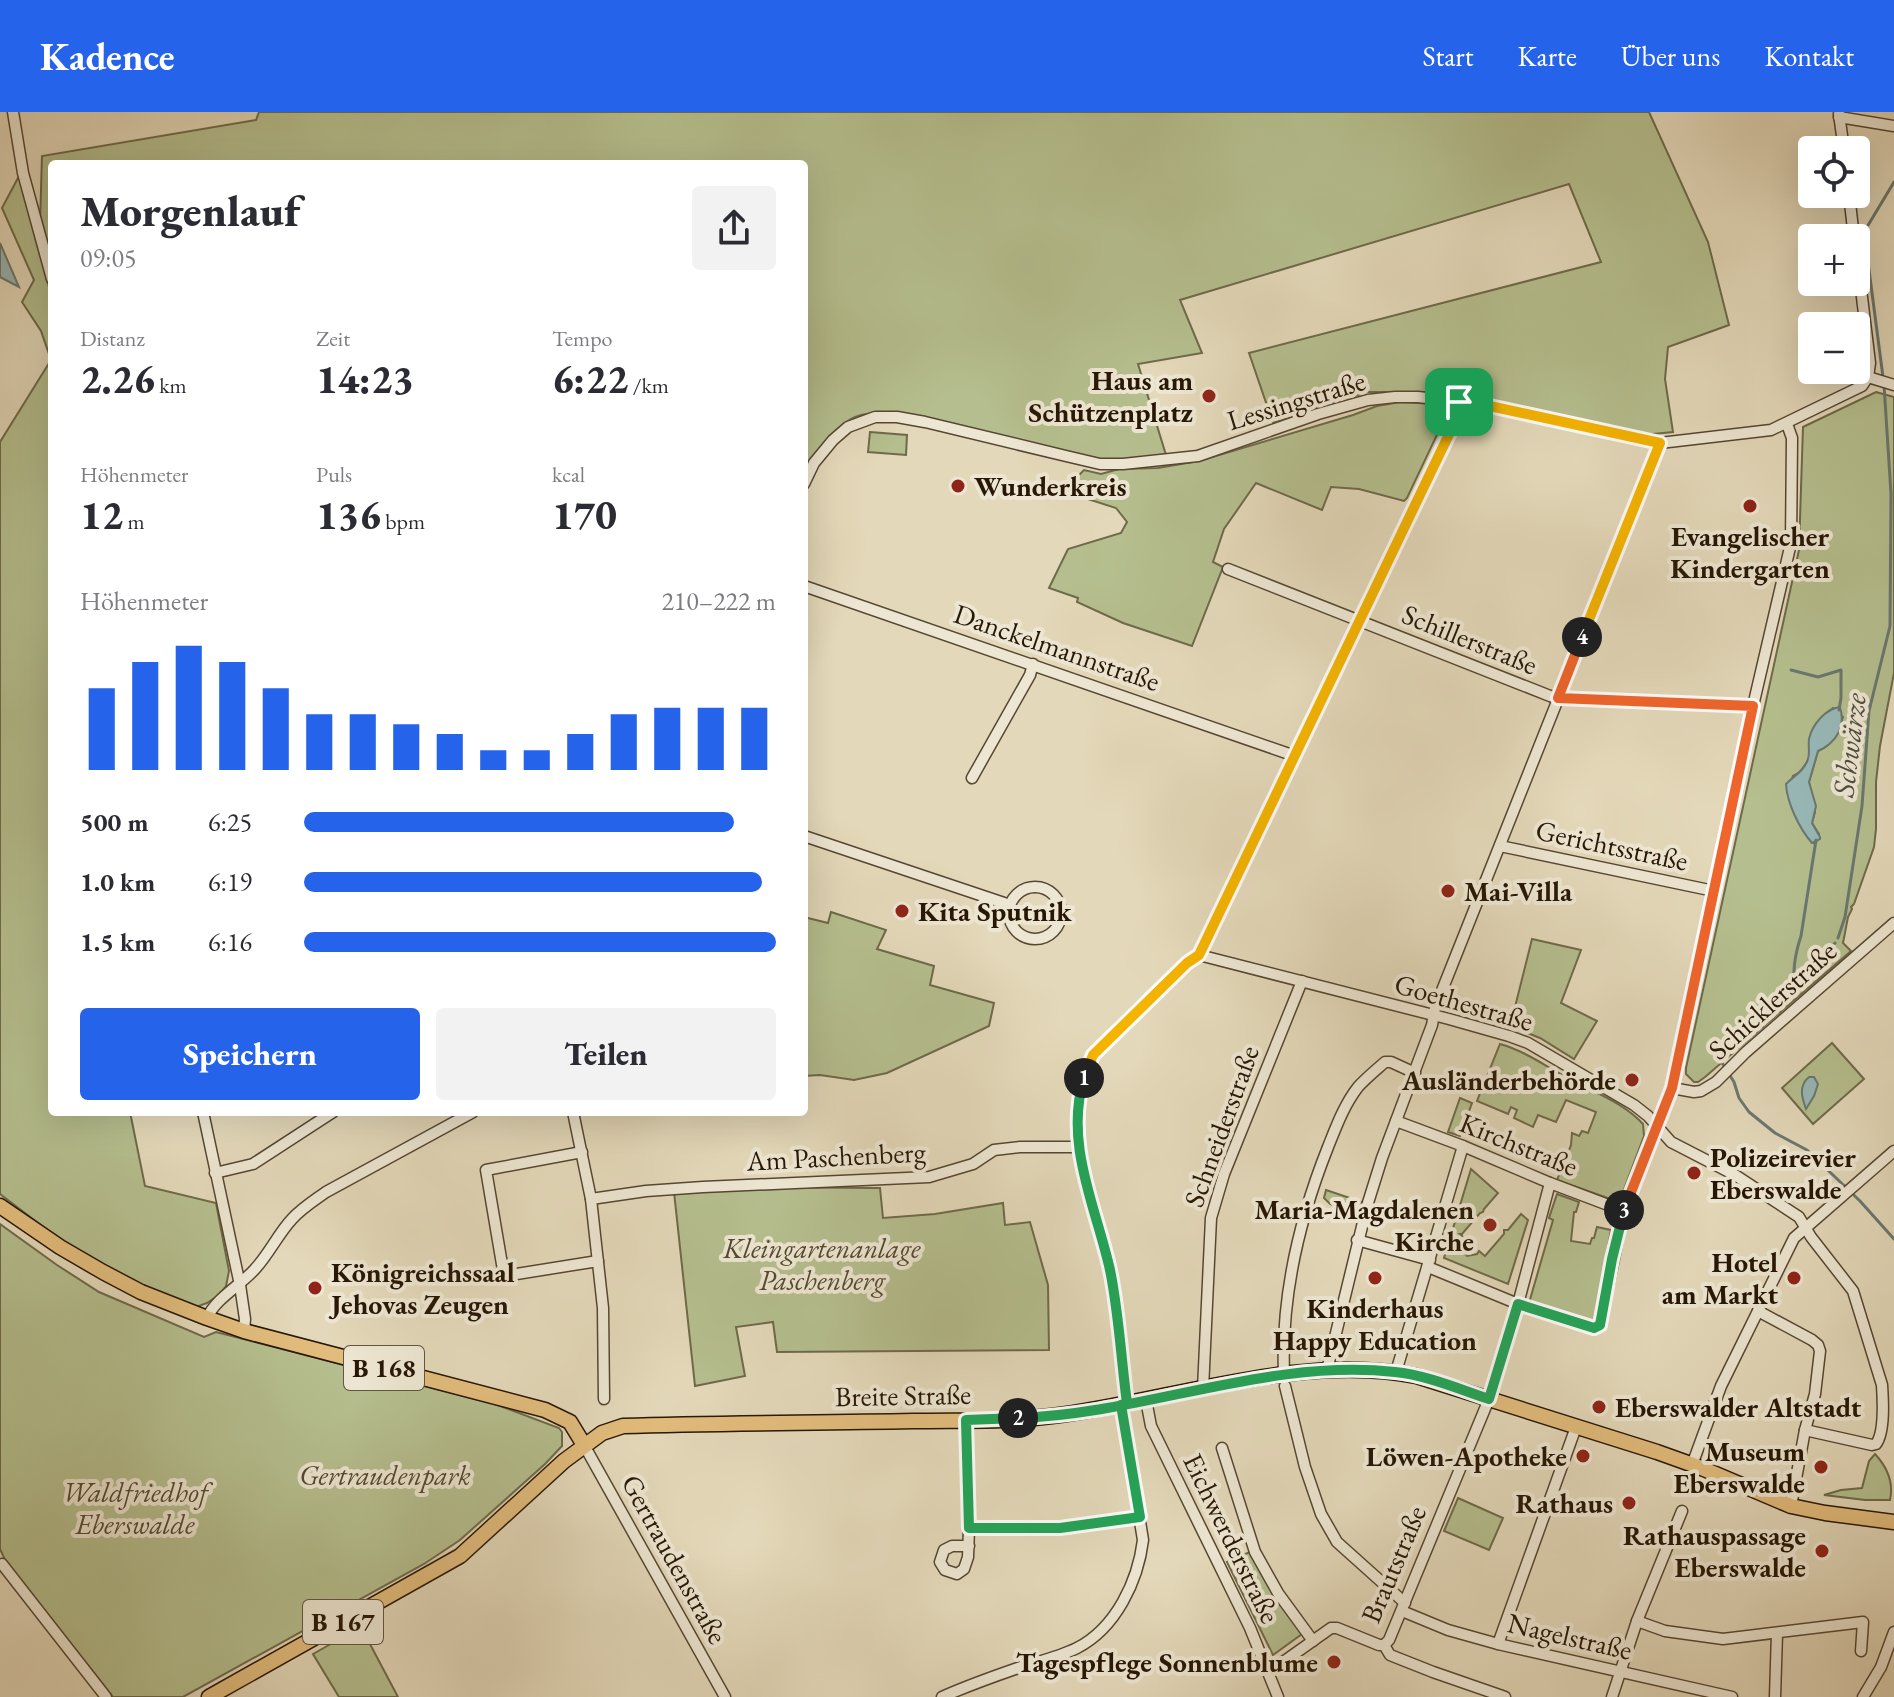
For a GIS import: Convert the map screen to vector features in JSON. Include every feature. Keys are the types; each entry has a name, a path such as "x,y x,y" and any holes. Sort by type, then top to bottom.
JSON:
{"main road":[{"name":"B 168","path":"0,1206 60,1247 141,1292 244,1331 545,1410 570,1422 584,1445"},
{"name":"Breite Straße","path":"584,1445 602,1433 623,1426 1051,1416 1203,1389 1284,1380 1327,1370 1396,1372 1576,1427 1791,1506 1894,1522"},
{"name":"B 167","path":"209,1697 460,1556 584,1445"}],"street":[{"path":"13,112 23,173 48,264"},
{"path":"1842,136 1839,114 1894,126"},
{"path":"1862,296 1870,363 1882,382"},
{"name":"Lessingstraße","path":"808,477 823,452 848,427 875,417 925,422 1100,464 1123,464 1198,456 1368,400 1418,397 1485,405 1660,443 1771,430 1862,386 1882,382"},
{"path":"942,1697 981,1680 1080,1647 1115,1614 1136,1574 1143,1540 1124,1404 1110,1268 1089,1197 1079,1147 1081,1087 1093,1055 1187,963 1199,955 1454,424 1459,402"},
{"path":"1357,1240 1429,1263 1518,1304 1594,1328 1600,1325 1624,1211 1672,1088 1791,543 1792,438 1787,424"},
{"path":"1327,1370 1357,1240 1432,1025 1435,1008 1660,443"},
{"name":"Schillerstraße","path":"1228,569 1558,698 1753,706"},
{"name":"Danckelmannstraße","path":"808,587 1295,756"},
{"path":"972,778 1030,675 1033,664"},
{"path":"808,837 1010,905"},
{"name":"Gerichtsstraße","path":"1500,846 1714,891"},
{"path":"1038,887 1047,890 1059,903 1059,921 1048,935 1031,939 1015,931 1010,923 1010,905 1021,891 1038,887"},
{"name":"Schicklerstraße","path":"1672,1088 1701,1091 1722,1077 1746,1052 1894,923"},
{"name":"Goethestraße","path":"1199,955 1528,1043 1634,1105 1671,1142 1735,1175 1799,1217 1853,1291 1882,1385 1881,1437 1876,1444 1805,1430"},
{"name":"Schneiderstraße","path":"1203,1389 1209,1233 1214,1207 1224,1174 1302,981"},
{"name":"Nagelstraße","path":"1415,1073 1385,1062 1359,1086 1333,1133 1313,1184 1297,1242 1282,1341 1284,1380 1305,1467 1321,1514 1337,1542 1404,1607 1448,1630 1732,1697"},
{"path":"204,1116 240,1285 244,1331"},
{"path":"215,1173 253,1164 327,1116"},
{"path":"207,1318 212,1308 256,1268 292,1219 308,1205 326,1192 466,1116"},
{"path":"574,1116 591,1199 603,1308 604,1399"},
{"name":"Kirchstraße","path":"1396,1121 1624,1211"},
{"path":"1396,1372 1463,1146"},
{"name":"Am Paschenberg","path":"591,1199 703,1187 929,1177 973,1164 994,1150 1079,1147"},
{"path":"582,1152 486,1170 504,1276 598,1261"},
{"path":"1696,1469 1721,1386 1794,1238 1892,1155"},
{"name":"Brautstraße","path":"1384,1645 1404,1607 1489,1399 1550,1183"},
{"path":"1758,1311 1812,1340 1820,1351 1815,1394 1791,1506"},
{"name":"Eichwerderstraße","path":"1146,1400 1151,1426 1250,1628 1278,1697"},
{"path":"966,1420 969,1546"},
{"path":"1498,1644 1576,1427"},
{"name":"Gertraudenstraße","path":"584,1445 725,1697"},
{"path":"1222,1448 1255,1552 1313,1641"},
{"path":"1612,1697 1637,1621 1682,1511"},
{"path":"969,1528 1060,1528 1140,1517"},
{"path":"2,1564 106,1697"},
{"path":"1637,1621 1665,1631 1723,1639 1863,1622 1861,1651"},
{"path":"1269,1672 1331,1628 1337,1628 1384,1645 1390,1655 1505,1697"},
{"path":"1863,1697 1881,1667 1894,1632"},
{"path":"1775,1697 1777,1633"}],"green space":[{"path":"259,112 1649,112 1708,242 1729,325 1668,347 1665,379 1673,432 1643,435 1486,399 1420,392 1367,392 1273,423 1249,353 1601,262 1569,184 1180,300 1202,353 1138,364 1166,455 1105,460 884,412 851,419 820,448 808,465 808,160 48,160 48,252 40,224 42,156 256,120"},
{"path":"19,176 48,283 48,351 41,331 22,302 34,280 2,208"},
{"path":"48,365 48,1116 131,1116 145,1186 216,1203 229,1271 226,1286 219,1295 196,1307 164,1297 67,1245 0,1194 0,442"},
{"path":"1876,392 1894,397 1894,673 1880,746 1874,847 1848,917 1843,943 1851,951 1705,1077 1694,1082 1686,1074 1686,1068 1799,550 1803,427","holes":["1833,708 1843,717 1835,737 1818,751 1809,782 1815,812 1812,823 1819,834 1819,839 1814,843 1801,827 1787,792 1793,776 1807,762 1809,742 1822,717"]},
{"path":"1400,402 1437,404 1437,409 1443,411 1445,418 1407,498 1404,501 1359,489 1331,487 1322,510 1256,483 1224,529 1213,562 1223,567 1192,646 1123,623 1077,602 1078,598 1049,588 1068,549 1121,533 1127,522 1116,508 1063,491 1084,470 1101,474 1119,469 1158,468 1199,461 1377,406"},
{"path":"870,432 907,435 906,455 868,452"},
{"path":"831,912 886,930 877,949 934,966 930,985 994,1003 989,1026 887,1073 854,1080 808,1076 808,918 828,923"},
{"path":"1532,939 1581,950 1561,1003 1597,1021 1574,1059 1540,1038 1507,1025 1510,1015 1513,1015"},
{"path":"1832,1043 1864,1079 1813,1124 1782,1088"},
{"path":"1500,1044 1607,1098 1643,1124 1644,1136 1620,1200 1557,1180 1571,1145 1572,1133 1579,1136 1582,1131 1588,1133 1596,1112 1566,1100 1556,1122 1538,1115 1533,1127 1514,1118 1517,1110 1511,1107 1508,1114 1477,1101"},
{"path":"1460,1098 1472,1103 1460,1136 1448,1132"},
{"path":"1471,1169 1498,1193 1460,1234 1466,1240 1462,1247 1467,1256 1479,1251 1485,1256 1504,1230 1508,1230 1521,1214 1528,1220 1508,1284 1444,1258"},
{"name":"Kleingartenanlage Paschenberg","path":"703,1187 880,1188 883,1218 935,1214 1003,1203 1005,1225 1030,1222 1048,1285 1049,1350 777,1352 773,1322 736,1327 745,1376 695,1386 674,1192"},
{"path":"1326,1190 1362,1202 1359,1208 1349,1212 1330,1204 1324,1198"},
{"path":"1557,1194 1579,1202 1574,1212 1571,1241 1590,1244 1597,1227 1611,1230 1594,1323 1529,1303 1553,1220 1549,1218"},
{"name":"Waldfriedhof Eberswalde","path":"0,1224 99,1292 204,1337 216,1332 495,1404 559,1428 562,1446 460,1540 424,1564 183,1697 113,1697 6,1562 0,1549"},
{"path":"1875,1454 1888,1475 1890,1500 1824,1495 1862,1488 1869,1461"},
{"path":"1458,1498 1503,1518 1489,1550 1444,1531"},
{"path":"1252,1551 1302,1634 1273,1655 1227,1562"},
{"path":"361,1627 398,1697 339,1697 313,1654"}],"water":[{"path":"0,243 19,287 0,277"},
{"path":"1840,707 1842,721 1838,734 1830,744 1818,751 1809,782 1816,806 1812,823 1820,837 1812,843 1794,815 1786,784 1807,763 1809,739 1816,723 1824,714"},
{"path":"1809,1077 1814,1077 1818,1084 1806,1109 1802,1088"}],"waterway":[{"name":"Schwärze","path":"1883,377 1866,247 1867,227 1894,182"},
{"name":"Schwärze","path":"1838,938 1845,917 1862,806 1869,711 1890,626 1891,494 1884,385"},
{"path":"1791,670 1818,677 1841,670 1839,710"},
{"path":"1795,989 1795,962 1816,840"},
{"name":"Schwärze","path":"1835,943 1795,989 1719,1058 1749,1112 1775,1133 1807,1150 1894,1239"}],"place":[{"name":"Haus am Schützenplatz","path":"1209,396"},
{"name":"Wunderkreis","path":"958,486"},
{"name":"Evangelischer Kindergarten","path":"1750,506"},
{"name":"Mai-Villa","path":"1448,891"},
{"name":"Kita Sputnik","path":"902,911"},
{"name":"Ausländerbehörde","path":"1632,1080"},
{"name":"Polizeirevier Eberswalde","path":"1694,1173"},
{"name":"Maria-Magdalenen Kirche","path":"1490,1225"},
{"name":"Kinderhaus Happy Education","path":"1375,1278"},
{"name":"Hotel am Markt","path":"1794,1278"},
{"name":"Königreichssaal Jehovas Zeugen","path":"315,1288"},
{"name":"Eberswalder Altstadt","path":"1599,1407"},
{"name":"Löwen-Apotheke","path":"1583,1456"},
{"name":"Museum Eberswalde","path":"1821,1467"},
{"name":"Rathaus","path":"1629,1503"},
{"name":"Rathauspassage Eberswalde","path":"1822,1551"},
{"name":"Tagespflege Sonnenblume","path":"1334,1662"}],"route":[{"path":"1459,402 1454,424 1199,955 1187,963 1093,1055 1081,1087 1077,1127 1079,1147 1089,1197 1110,1268 1127,1403 1121,1405 1140,1517 1060,1528 969,1528 966,1420 1051,1416 1121,1405 1252,1379 1327,1370 1396,1372 1489,1399 1518,1304 1594,1328 1600,1325 1624,1211 1672,1088 1753,706 1558,698 1660,443 1459,402"}],"park label":[{"name":"Gertraudenpark","path":"385,1475"}]}
